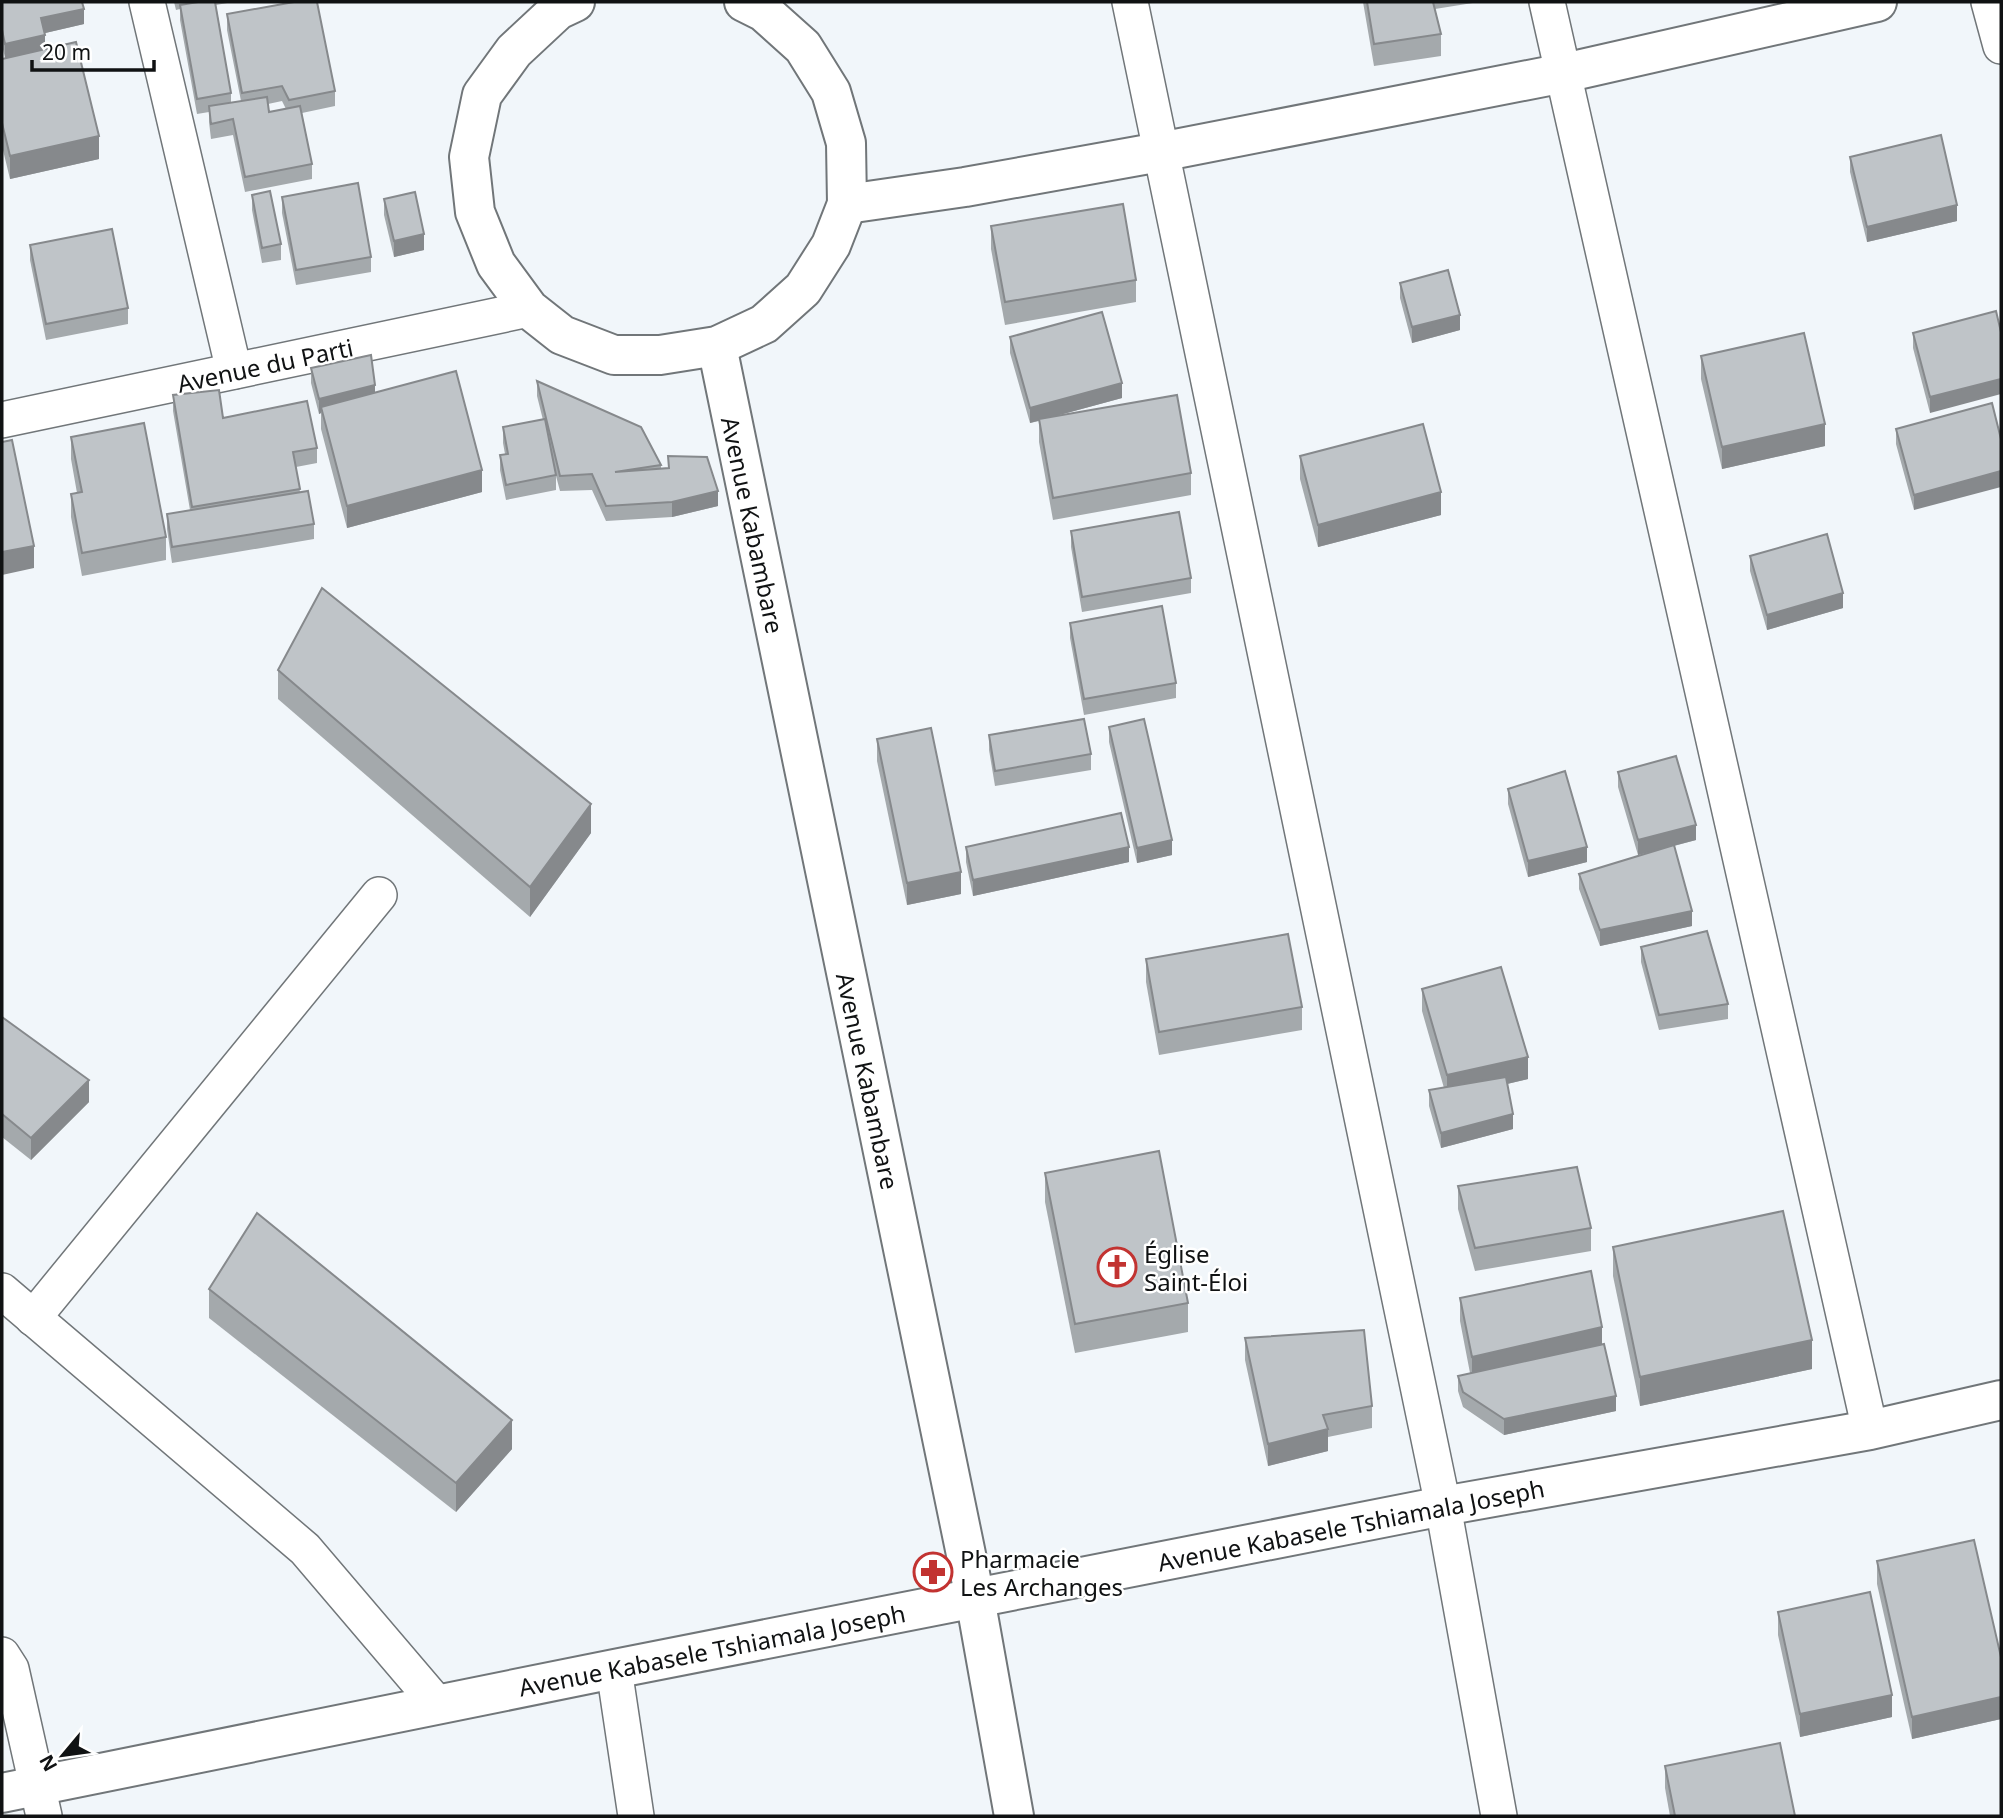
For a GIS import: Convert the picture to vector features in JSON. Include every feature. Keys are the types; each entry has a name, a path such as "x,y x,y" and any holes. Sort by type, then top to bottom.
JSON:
{"main road":[{"path":"575,2 558,10 514,51 482,94 468,157 475,212 496,264 529,309 562,335 614,355 660,355 717,346 764,324 803,289 831,245 847,204 846,143 831,92 803,47 764,12 744,2"},
{"path":"847,204 965,187 1160,152 1564,73 1877,2"},
{"name":"Avenue Kabambare","path":"717,346 975,1598 1014,1816"},
{"name":"Avenue Kabasele Tshiamala Joseph","path":"28,1799 438,1705 614,1669 1443,1506 1870,1430 2001,1400"}],"street":[{"path":"147,2 234,371"},
{"path":"1130,2 1443,1506 1499,1816"},
{"path":"1548,2 1870,1430"},
{"path":"1989,2 2001,46"},
{"name":"Avenue du Parti","path":"2,420 529,309"},
{"path":"33,1318 379,895"},
{"path":"2,1291 305,1549 438,1705"},
{"path":"2,1655 11,1669 28,1799"},
{"path":"614,1669 636,1816"}],"building":[{"path":"2,2 82,2 84,9 41,18 45,35 5,44"},
{"path":"215,2 231,93 197,99 180,5"},
{"path":"294,2 317,2 335,91 289,100 282,86 242,93 227,14"},
{"path":"1367,2 1433,2 1441,34 1374,44"},
{"path":"76,42 99,136 10,156 2,123 2,59"},
{"path":"267,97 269,112 300,106 312,164 245,177 233,119 211,124 209,106"},
{"path":"1941,135 1957,205 1867,227 1850,157"},
{"path":"358,183 371,257 296,270 282,197"},
{"path":"270,191 281,244 262,248 252,195"},
{"path":"415,192 424,234 394,241 384,199"},
{"path":"1123,204 1136,280 1005,302 991,226"},
{"path":"112,229 128,308 46,324 30,245"},
{"path":"1448,270 1460,315 1412,327 1400,283"},
{"path":"1996,311 2001,332 2001,379 1930,397 1913,333"},
{"path":"1102,312 1122,383 1030,408 1010,337"},
{"path":"1804,333 1825,424 1722,447 1701,356"},
{"path":"371,355 375,385 319,399 311,368"},
{"path":"456,371 482,470 347,506 321,407"},
{"path":"537,381 641,427 661,465 615,472 669,468 668,456 707,457 718,491 672,502 606,506 592,474 560,476"},
{"path":"219,390 223,418 307,401 317,448 293,452 300,489 192,507 173,395"},
{"path":"1177,395 1191,473 1053,498 1039,419"},
{"path":"1992,403 2001,439 2001,471 1914,495 1896,429"},
{"path":"545,419 556,475 506,485 500,455 508,454 503,427"},
{"path":"144,423 166,537 82,553 71,494 82,492 71,437"},
{"path":"1423,424 1441,492 1318,525 1300,456"},
{"path":"12,440 34,546 2,552 2,442"},
{"path":"308,491 314,524 172,547 167,514"},
{"path":"1179,512 1191,578 1082,597 1071,531"},
{"path":"1827,534 1843,593 1767,615 1750,556"},
{"path":"322,588 591,804 530,887 278,670"},
{"path":"1162,606 1176,683 1084,699 1070,623"},
{"path":"1084,719 1091,754 995,771 989,735"},
{"path":"1144,719 1172,840 1137,848 1109,727"},
{"path":"931,728 961,872 907,883 877,739"},
{"path":"1676,756 1696,825 1638,840 1618,772"},
{"path":"1565,771 1587,847 1528,861 1508,789"},
{"path":"1121,813 1129,847 973,880 966,847"},
{"path":"1674,845 1692,911 1600,930 1579,874"},
{"path":"1707,931 1728,1004 1659,1015 1641,947"},
{"path":"1288,934 1302,1007 1159,1032 1146,959"},
{"path":"1501,967 1528,1057 1447,1075 1422,989"},
{"path":"2,1017 89,1080 31,1138 2,1114"},
{"path":"1506,1077 1513,1114 1441,1133 1429,1090"},
{"name":"Église Saint-Éloi","path":"1159,1151 1188,1303 1075,1324 1045,1173"},
{"path":"1577,1167 1591,1228 1475,1248 1458,1186"},
{"path":"1783,1211 1812,1340 1640,1377 1613,1247"},
{"path":"257,1213 512,1420 456,1483 209,1289"},
{"path":"1591,1271 1602,1327 1472,1357 1460,1298"},
{"path":"1364,1330 1372,1406 1323,1415 1328,1429 1268,1444 1245,1338"},
{"path":"1604,1344 1616,1396 1504,1419 1463,1392 1458,1376"},
{"path":"1974,1540 2001,1657 2001,1697 1912,1717 1877,1561"},
{"path":"1870,1592 1892,1695 1800,1714 1778,1612"},
{"path":"1780,1743 1795,1816 1675,1816 1665,1766"}],"place":[{"name":"Église Saint-Éloi","path":"1117,1267"},
{"name":"Pharmacie Les Archanges","path":"933,1572"}]}
